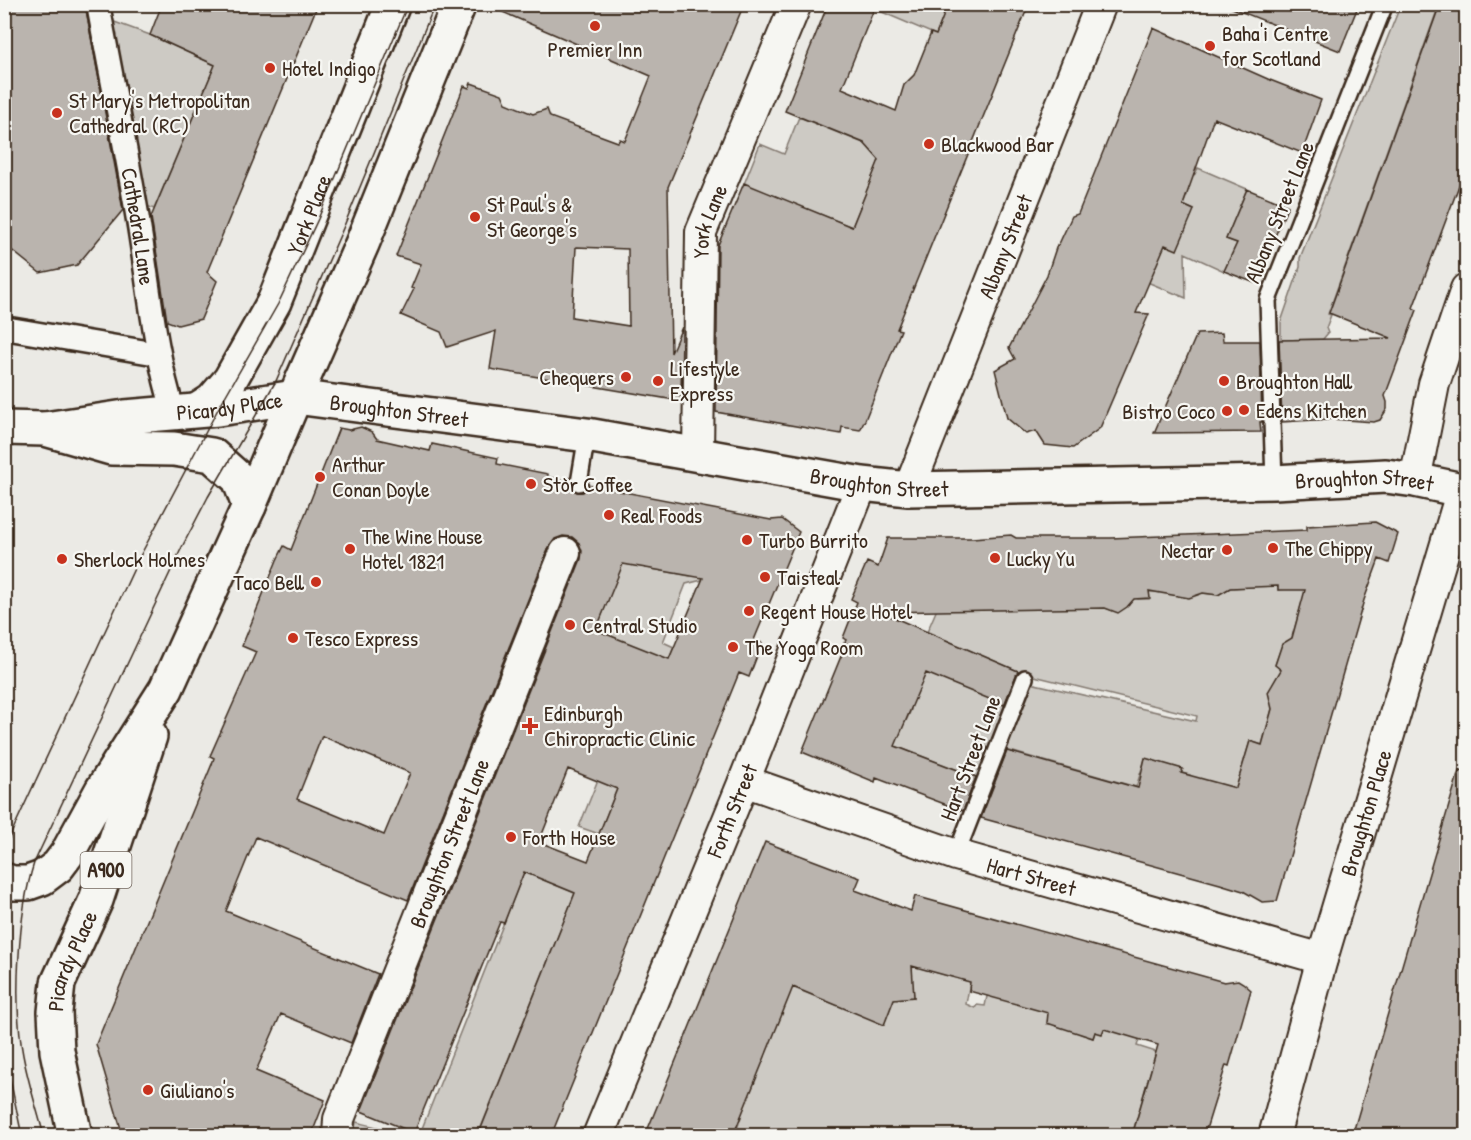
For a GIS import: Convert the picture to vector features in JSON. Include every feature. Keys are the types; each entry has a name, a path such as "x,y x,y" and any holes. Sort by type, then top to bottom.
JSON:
{"main road":[{"name":"York Place","path":"186,412 212,401 230,380 274,302 393,4"},
{"path":"295,398 347,281 459,4"},
{"name":"Picardy Place","path":"4,428 45,429 125,417 186,412 295,398"},
{"name":"Picardy Place","path":"75,1136 57,1051 55,1012 58,983 96,900 166,689 231,550 295,398"},
{"name":"Broughton Street","path":"295,398 587,435 862,484 909,489 1274,482 1386,476 1464,491"},
{"name":"Picardy Place","path":"45,429 111,448 174,449 212,455 238,479 249,506"},
{"name":"Picardy Place","path":"4,880 12,883 28,883 42,878 58,866 102,790 166,689"}],"street":[{"name":"Cathedral Lane","path":"98,4 138,221 159,354 186,412"},
{"name":"York Lane","path":"698,454 701,232 796,4"},
{"name":"Albany Street","path":"909,489 1101,4"},
{"path":"1415,480 1434,384 1467,289"},
{"path":"4,328 159,354"},
{"name":"Forth Street","path":"598,1136 744,781 862,484"},
{"name":"Broughton Place","path":"1274,1136 1322,959 1464,491"},
{"name":"Broughton Street Lane","path":"338,1136 339,1119 565,553"},
{"name":"Hart Street","path":"744,781 956,855 1322,959"}],"lane":[{"name":"Albany Street Lane","path":"1274,482 1268,300 1385,4"},
{"path":"579,483 587,435"},
{"name":"Hart Street Lane","path":"956,855 1025,678"}],"shaded area":[{"path":"863,4 948,5 936,35"},
{"path":"1401,4 1439,5 1328,314 1331,315 1326,328 1328,333 1323,339 1281,340 1281,322 1300,267 1300,258"},
{"path":"109,20 150,35 215,65 154,209 142,204"},
{"path":"799,117 883,151 852,227 744,184 760,144 784,154"},
{"path":"1198,168 1247,189 1226,239 1237,243 1224,271 1185,253 1186,298 1140,279 1154,240 1194,210 1183,205 1187,195 1173,190 1182,169 1195,174"},
{"path":"577,555 690,576 710,572 702,580 686,584 663,642 674,647 645,718 596,630 615,582 579,568 573,569"},
{"path":"1278,585 1278,590 1317,586 1303,599 1290,644 1282,645 1275,665 1284,670 1269,692 1273,705 1262,745 1250,741 1232,802 1182,800 1190,775 1182,773 1182,769 1145,759 1136,787 1003,749 1026,682 1196,721 1197,716 1022,673 927,632 940,602 1101,604 1117,612 1129,605 1130,593 1138,599 1149,599 1149,592 1177,591 1189,597 1202,593 1218,595 1230,588"},
{"path":"913,667 1010,707 979,778 890,744 911,710"},
{"path":"636,741 599,834 579,827 613,742"},
{"path":"524,872 575,893 478,1135 419,1136"},
{"path":"910,965 970,982 966,1004 975,1008 977,1005 985,1006 989,987 1050,1005 1047,1024 1083,1024 1081,1034 1093,1038 1095,1032 1106,1020 1142,1030 1137,1046 1156,1052 1132,1135 754,1135 737,1129 741,1117 727,1111 792,987 884,1024 898,988 914,997"},
{"path":"356,1122 409,1135 354,1135"}],"building":[{"name":"St Mary's Metropolitan Cathedral (RC)","path":"4,4 85,4 123,210 77,265 40,273 4,244"},
{"path":"162,4 318,4 207,272 217,281 201,319 178,325 167,321 151,217 215,65 150,35"},
{"path":"484,4 744,4 668,187 671,353 682,327 681,401 490,369 496,331 447,347 441,332 401,315 414,289 411,288 421,264 396,256 464,86 469,88 471,83 502,94 506,103 533,114 547,109 550,117 618,142 620,139 625,141 651,76","holes":["576,247 628,249 629,326 572,317"]},
{"path":"828,4 876,4 842,88 896,111 904,85 914,75 931,33 936,35 948,4 1029,4 897,329 901,330 865,420 860,430 842,427 841,434 716,412 718,245 744,183 852,227 879,160 864,143 785,111"},
{"path":"1227,4 1359,4 1340,51 1227,6"},
{"path":"1440,4 1467,4 1467,164 1413,308 1417,310 1385,396 1387,409 1380,420 1374,422 1332,419 1282,422 1279,340 1391,338 1329,313"},
{"path":"1153,28 1321,100 1302,153 1214,118 1183,205 1194,210 1177,250 1165,245 1136,313 1149,314 1100,428 1073,448 1045,445 1036,431 1026,434 1007,418 995,370 1015,359 1009,348 1047,275 1057,245 1072,216 1078,214"},
{"path":"1247,189 1288,206 1255,283 1224,271 1237,243 1226,239"},
{"name":"Broughton Hall","path":"1222,333 1223,341 1260,341 1261,432 1154,433 1197,334"},
{"path":"361,427 372,432 377,439 430,451 432,444 498,458 497,464 548,474 548,477 569,481 570,487 577,492 583,492 588,485 771,520 782,519 799,532 754,640 762,643 749,677 739,673 551,1136 478,1136 575,893 524,872 504,923 500,922 414,1133 361,1111 581,559 582,551 579,543 572,537 563,536 555,539 549,547 408,900 256,837 226,911 378,974 351,1043 281,1014 256,1071 325,1100 311,1136 123,1136 96,1044 212,764 214,758 210,756 256,652 242,646 277,560 284,546 291,550 339,428 349,430","holes":["623,564 703,578 669,659 596,630","322,736 410,773 384,835 297,799","568,769 617,789 588,861 539,842"]},
{"path":"1375,522 1398,534 1389,563 1379,559 1364,600 1277,901 1262,902 1243,891 1220,884 981,818 1007,751 1138,788 1145,758 1183,769 1181,773 1236,788 1250,741 1262,745 1272,709 1268,692 1281,670 1275,665 1282,644 1292,638 1305,590 1278,590 1278,586 1230,588 1218,595 1203,593 1189,598 1149,591 1150,598 1134,599 1118,613 1105,608 881,612 1018,671 1004,705 926,673 895,746 976,777 963,811 876,778 875,782 802,752 846,644 843,638 857,602 851,599 867,562 878,567 888,538 972,538 1011,535 1016,538 1111,538 1307,530 1307,526"},
{"path":"1459,771 1467,772 1467,1136 1352,1136"},
{"path":"765,842 860,878 855,890 911,911 915,896 1224,982 1238,980 1243,983 1251,990 1229,1066 1226,1065 1204,1136 1132,1136 1158,1045 1104,1029 1102,1034 1095,1032 1093,1038 1047,1023 1048,1013 969,991 970,982 912,966 914,997 894,999 884,1025 793,987 733,1136 645,1136"}],"tram line":[{"path":"4,849 138,560 218,409 278,304 318,219 408,4"},
{"path":"44,1136 25,1065 18,1010 21,932 34,863 182,547 208,497 276,381 344,226 435,4"},
{"path":"4,1050 22,1136"}],"place":[{"name":"Premier Inn","path":"595,26"},
{"name":"Baha'i Centre for Scotland","path":"1210,46"},
{"name":"Hotel Indigo","path":"270,68"},
{"name":"St Mary's Metropolitan Cathedral (RC)","path":"57,113"},
{"name":"Blackwood Bar","path":"929,144"},
{"name":"St Paul's & St George's","path":"475,217"},
{"name":"Chequers","path":"626,377"},
{"name":"Lifestyle Express","path":"658,381"},
{"name":"Broughton Hall","path":"1224,381"},
{"name":"Edens Kitchen","path":"1244,410"},
{"name":"Bistro Coco","path":"1227,411"},
{"name":"Arthur Conan Doyle","path":"320,477"},
{"name":"Stòr Coffee","path":"531,484"},
{"name":"Real Foods","path":"609,515"},
{"name":"Turbo Burrito","path":"747,540"},
{"name":"The Chippy","path":"1273,548"},
{"name":"The Wine House Hotel 1821","path":"350,549"},
{"name":"Nectar","path":"1227,550"},
{"name":"Lucky Yu","path":"995,558"},
{"name":"Sherlock Holmes","path":"62,559"},
{"name":"Taisteal","path":"765,577"},
{"name":"Taco Bell","path":"316,582"},
{"name":"Regent House Hotel","path":"749,611"},
{"name":"Central Studio","path":"570,625"},
{"name":"Tesco Express","path":"293,638"},
{"name":"The Yoga Room","path":"733,647"},
{"name":"Edinburgh Chiropractic Clinic","path":"530,726"},
{"name":"Forth House","path":"511,837"},
{"name":"Giuliano's","path":"148,1090"}]}
